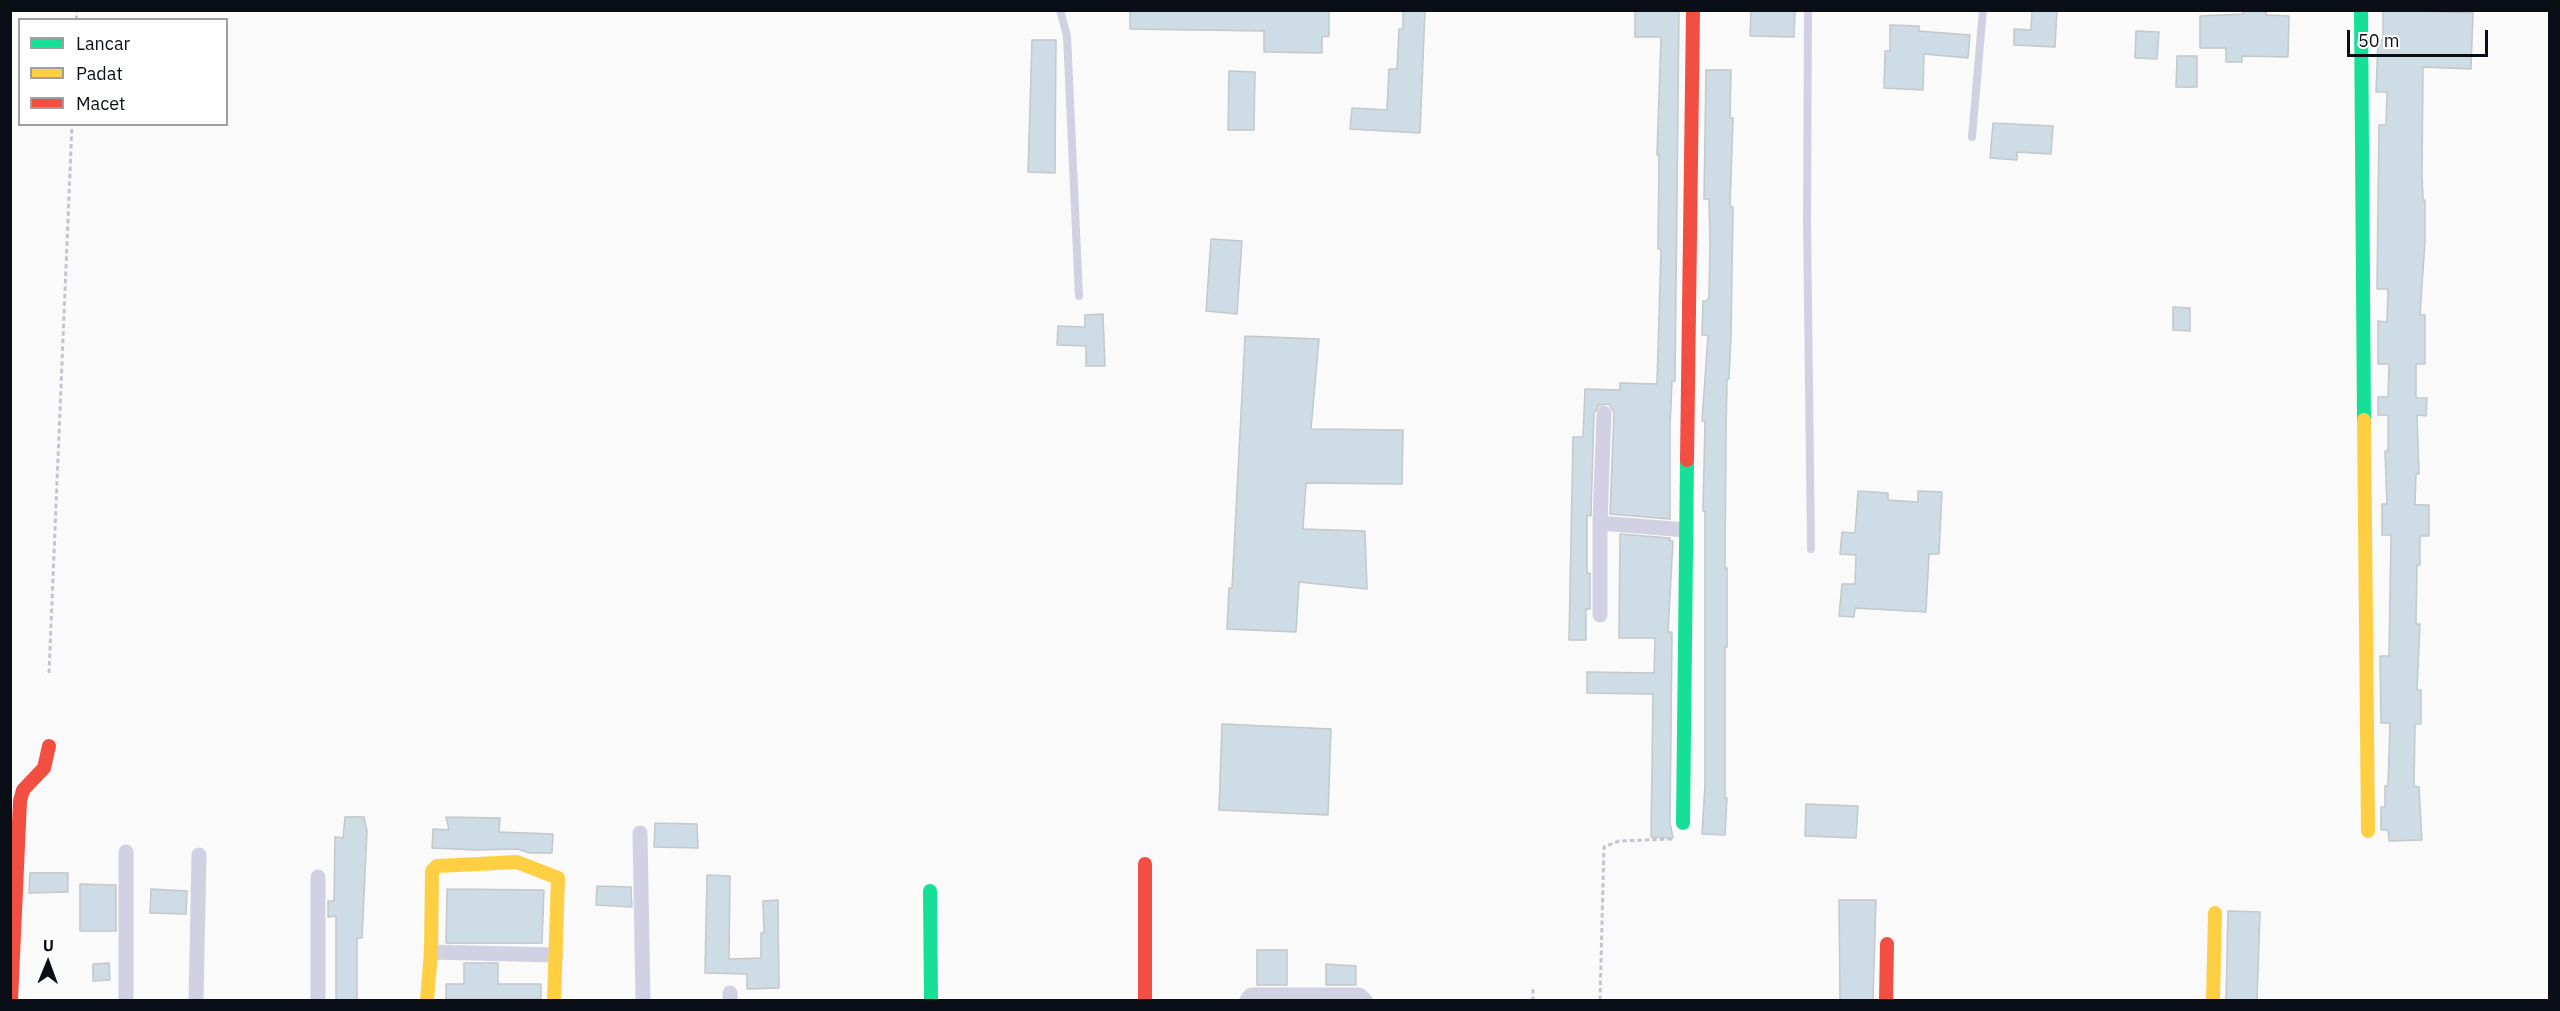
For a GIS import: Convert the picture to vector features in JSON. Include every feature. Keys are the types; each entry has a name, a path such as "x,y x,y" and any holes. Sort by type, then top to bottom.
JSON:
{"street":[{"path":"1683,823 1693,10"},
{"path":"2361,10 2368,831"},
{"path":"1600,615 1600,523 1604,413"},
{"path":"1600,523 1686,530"},
{"path":"11,1000 20,801 23,790 44,768 49,746"},
{"path":"640,833 643,1000"},
{"path":"126,852 126,1000"},
{"path":"196,1000 199,855"},
{"path":"427,1000 431,952 430,876 434,868 448,865 517,862 558,878 554,1000"},
{"path":"1145,864 1145,1000"},
{"path":"318,877 318,1000"},
{"path":"930,891 931,1000"},
{"path":"2213,1000 2215,913"},
{"path":"1886,1000 1887,944"},
{"path":"431,952 556,955"},
{"path":"1246,1000 1251,995 1359,994 1365,1000"}],"lane":[{"path":"1060,10 1067,36 1079,296"},
{"path":"1808,10 1807,222 1811,549"},
{"path":"1972,137 1983,10"}],"path":[{"path":"49,673 72,126"},
{"path":"1600,1000 1604,847 1619,841 1670,840 1677,835 1683,823"},
{"path":"1533,989 1533,1000"}],"building":[{"path":"1130,10 1329,10 1329,36 1322,37 1322,53 1264,52 1264,31 1130,29"},
{"path":"1403,10 1425,10 1420,133 1350,129 1352,108 1387,110 1389,69 1397,69 1399,29 1403,29"},
{"path":"1635,10 1679,10 1675,381 1672,381 1670,427 1670,519 1610,514 1614,413 1609,404 1599,405 1594,413 1591,516 1587,515 1587,573 1590,573 1590,609 1586,609 1586,640 1569,640 1573,437 1583,437 1585,389 1620,390 1620,383 1657,384 1661,249 1658,249 1659,155 1657,155 1661,37 1635,37"},
{"path":"1751,10 1795,10 1794,37 1750,36"},
{"path":"2032,10 2057,10 2055,47 2014,45 2014,29 2031,30"},
{"path":"2243,10 2266,10 2266,15 2289,16 2288,57 2242,56 2242,62 2226,62 2226,48 2200,48 2200,16 2243,14"},
{"path":"2383,10 2473,13 2471,69 2423,67 2422,173 2423,200 2425,200 2425,241 2420,315 2425,315 2425,364 2416,364 2416,398 2427,398 2426,416 2417,415 2419,474 2416,474 2415,505 2429,505 2429,536 2420,536 2420,565 2417,565 2416,624 2420,624 2417,690 2421,690 2421,724 2415,724 2414,786 2419,787 2422,840 2389,841 2388,830 2381,830 2381,807 2385,807 2385,786 2388,786 2390,723 2381,723 2380,656 2389,656 2391,535 2382,535 2382,504 2387,504 2385,451 2388,451 2388,415 2378,415 2378,397 2388,397 2389,364 2378,364 2378,321 2387,322 2388,289 2377,289 2379,125 2386,125 2387,92 2376,92 2378,40 2383,40"},
{"path":"1890,25 1919,26 1919,31 1970,35 1968,58 1924,54 1923,90 1884,88 1885,51 1890,51"},
{"path":"2136,31 2159,32 2157,59 2135,58"},
{"path":"1032,40 1056,40 1055,173 1028,172"},
{"path":"2177,56 2197,56 2197,87 2176,87"},
{"path":"1706,70 1731,70 1730,118 1733,118 1730,206 1733,207 1731,336 1726,433 1725,798 1727,798 1725,835 1702,834 1705,785 1705,511 1703,511 1705,421 1702,421 1708,335 1702,335 1703,301 1707,301 1709,297 1710,244 1709,199 1704,199"},
{"path":"1229,71 1255,72 1254,130 1228,130"},
{"path":"1993,123 2053,126 2051,154 2017,152 2017,160 1990,158"},
{"path":"1211,239 1242,241 1237,314 1206,311"},
{"path":"2173,307 2190,308 2190,331 2173,330"},
{"path":"1103,314 1105,366 1086,366 1086,346 1057,345 1058,326 1085,327 1085,315"},
{"path":"1245,336 1319,339 1311,429 1403,430 1402,484 1306,483 1303,529 1365,531 1367,589 1299,582 1296,632 1227,629 1229,588 1232,588"},
{"path":"1858,491 1888,493 1888,500 1918,502 1918,491 1942,492 1939,554 1929,554 1926,612 1855,608 1854,617 1839,616 1842,584 1855,584 1856,555 1840,554 1842,532 1855,533"},
{"path":"1620,534 1670,538 1670,541 1673,541 1668,632 1672,632 1670,823 1673,838 1651,837 1653,694 1587,693 1587,672 1654,673 1655,638 1619,638"},
{"path":"1222,724 1331,729 1328,815 1219,810"},
{"path":"1806,804 1858,806 1856,838 1805,836"},
{"path":"345,817 364,817 367,831 362,938 357,938 357,1000 336,1000 336,916 328,917 328,901 334,901 335,837 343,838"},
{"path":"446,817 500,818 499,832 553,834 552,853 530,853 517,849 432,848 433,829 449,830"},
{"path":"655,823 697,824 698,848 654,847"},
{"path":"30,873 68,873 68,892 29,893"},
{"path":"707,875 730,876 729,959 761,958 761,933 764,933 763,901 778,900 779,988 747,989 747,974 705,973"},
{"path":"80,884 116,885 116,931 80,931"},
{"path":"597,886 631,887 632,907 596,905"},
{"path":"151,889 187,891 186,914 150,913"},
{"path":"447,889 544,890 542,943 446,943"},
{"path":"1839,900 1876,900 1873,1000 1840,1000"},
{"path":"2228,911 2260,912 2257,1000 2226,1000"},
{"path":"1257,950 1287,950 1287,985 1257,985"},
{"path":"109,963 110,980 93,981 93,964"},
{"path":"464,963 498,963 498,984 541,984 541,999 446,999 446,984 464,984"},
{"path":"1326,964 1356,966 1356,985 1326,985"}],"traffic: fast":[{"path":"2361,10 2364,420"},
{"path":"1683,823 1687,460"},
{"path":"930,891 931,1000"}],"traffic: slow":[{"path":"2364,420 2368,831"},
{"path":"427,1000 431,952 432,871 437,866 517,862 558,878 554,1000"},
{"path":"2213,1000 2215,913"}],"traffic: jam":[{"path":"1687,460 1693,10"},
{"path":"11,1000 20,801 23,790 44,768 49,746"},
{"path":"1145,864 1145,1000"},
{"path":"1886,1000 1887,944"}]}
